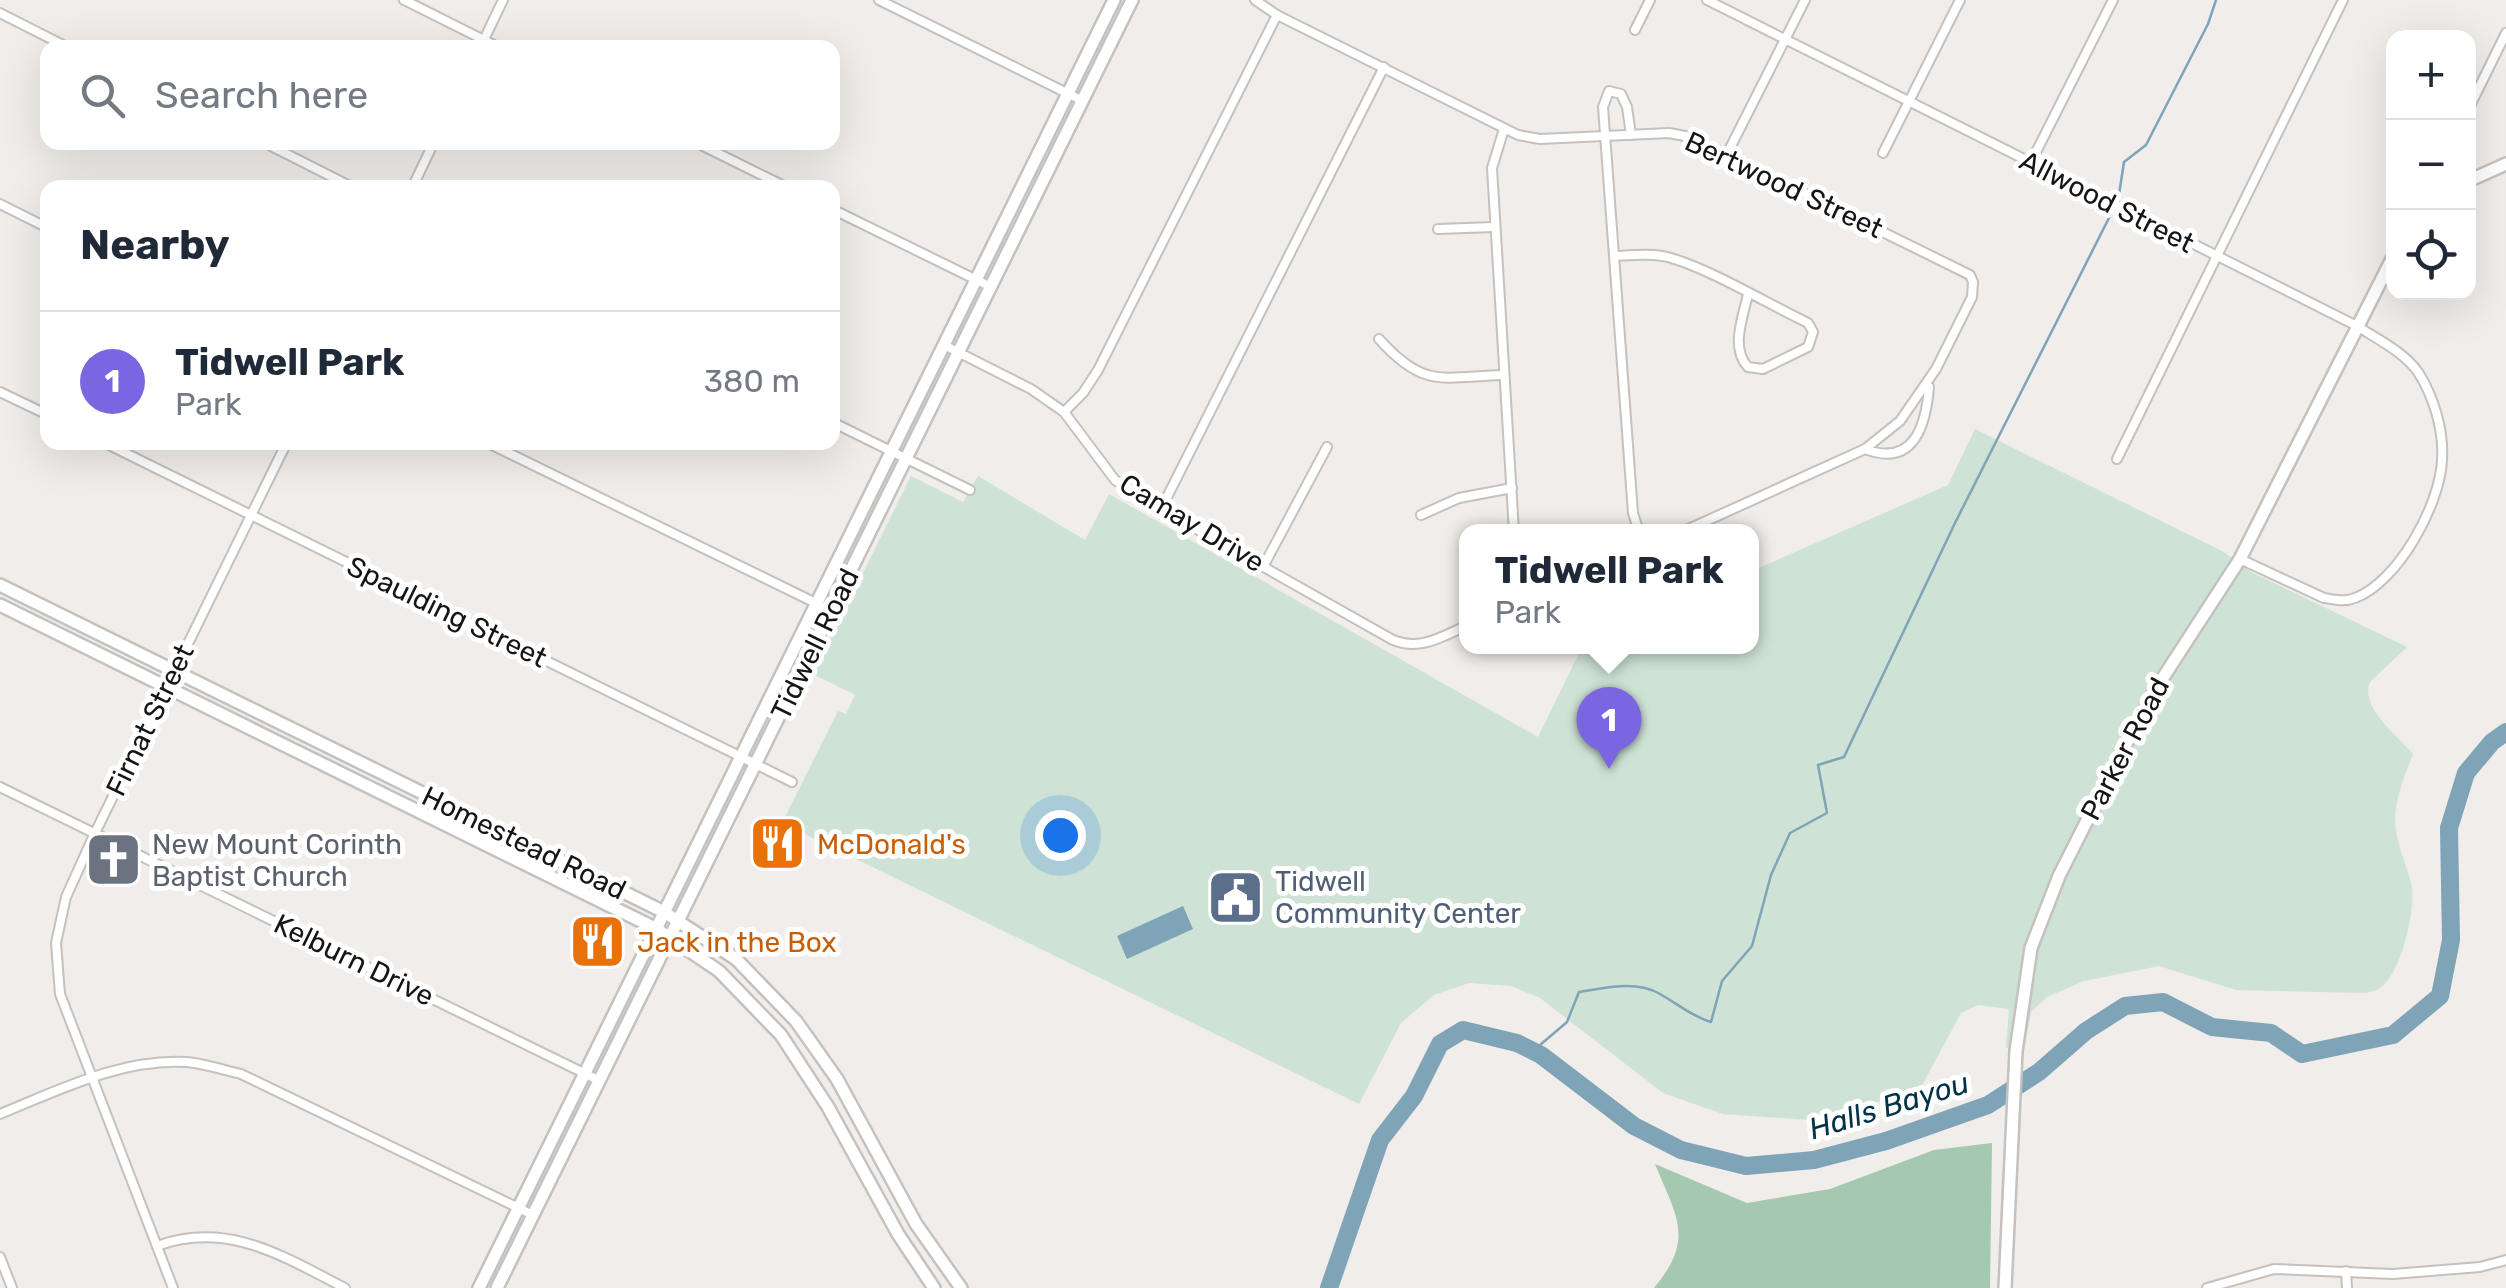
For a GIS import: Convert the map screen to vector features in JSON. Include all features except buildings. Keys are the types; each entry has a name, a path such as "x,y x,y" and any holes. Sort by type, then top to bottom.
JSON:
{"main road":[{"name":"Tidwell Road","path":"479,1288 1114,0"},
{"name":"Tidwell Road","path":"497,1288 1132,0"},
{"path":"2476,177 2506,164"},
{"name":"Parker Road","path":"2004,1288 2016,1052 2031,948 2059,876 2157,687 2240,558 2386,270"},
{"name":"Homestead Road","path":"0,586 664,912 736,959 796,1021 838,1079 916,1224 961,1288"},
{"path":"21,616 29,600"},
{"name":"Homestead Road","path":"0,605 657,929 719,972 781,1035 828,1107 932,1286"},
{"path":"402,802 408,785"},
{"path":"530,866 540,850"},
{"path":"858,1161 876,1150"},
{"path":"932,1286 947,1272"}],"street":[{"path":"404,0 475,40"},
{"path":"484,40 504,0"},
{"path":"878,0 1083,100"},
{"name":"Bertwood Street","path":"1255,0 1277,15 1504,129 1540,140 1669,133 1690,137 1964,270 1973,282 1972,297 1929,381"},
{"path":"1636,30 1650,0"},
{"name":"Allwood Street","path":"1707,0 2357,326 2391,347 2417,370 2435,406 2442,459 2428,510 2400,562 2378,584 2346,600 2324,598 2240,558"},
{"path":"1728,154 1805,0"},
{"path":"1882,153 1960,0"},
{"path":"2031,162 2114,0"},
{"path":"2118,459 2343,0"},
{"path":"0,13 54,40"},
{"path":"1064,412 1098,370 1277,15"},
{"path":"2476,94 2506,33"},
{"path":"1160,509 1384,67"},
{"path":"1631,135 1625,100 1614,91 1604,97 1606,137 1633,513 1637,524"},
{"path":"1504,129 1493,159 1494,227 1514,524"},
{"path":"279,150 338,180"},
{"path":"416,180 430,150"},
{"path":"712,150 772,180"},
{"path":"0,204 40,224"},
{"path":"840,213 991,287"},
{"path":"1438,230 1494,227"},
{"path":"1616,256 1670,258 1748,294 1812,327 1808,346 1762,370 1748,367 1740,356 1739,346 1748,294"},
{"path":"1378,339 1402,364 1432,378 1503,374"},
{"name":"Camay Drive","path":"944,345 1064,412 1116,480 1263,567 1408,646 1425,644 1459,629"},
{"path":"1865,449 1890,453 1914,441 1922,428 1929,381"},
{"path":"1700,524 1865,449 1900,421 1929,381"},
{"path":"0,392 40,411"},
{"path":"840,426 970,490"},
{"path":"1263,567 1327,446"},
{"name":"Spaulding Street","path":"119,450 792,782"},
{"name":"Firnat Street","path":"172,1288 60,994 56,943 66,898 94,833 283,450"},
{"path":"502,450 830,610"},
{"path":"1421,515 1459,498 1512,488"},
{"name":"Kelburn Drive","path":"0,787 600,1080"},
{"path":"0,1114 91,1078 148,1063 189,1062 241,1074 533,1215"},
{"path":"157,1246 191,1236 256,1243 346,1288"},
{"path":"0,1257 12,1288"},
{"path":"2207,1288 2274,1269 2394,1274 2480,1267 2506,1260"},
{"path":"2346,1271 2347,1288"}],"green space":[{"path":"1975,429 2224,552 2251,572 2407,647 2370,682 2368,692 2375,711 2413,754 2395,821 2412,888 2411,912 2400,957 2380,988 2365,993 2236,990 2159,966 2084,981 2047,997 2031,1012 2025,1046 2006,1048 2009,1009 1978,1005 1961,1013 1919,1091 1810,1120 1723,1114 1663,1093 1540,998 1511,986 1469,983 1434,995 1401,1023 1359,1104 782,823 838,711 846,714 855,695 813,674 911,476 963,502 978,476 1085,540 1109,494 1538,737 1579,654 1759,654 1759,568 1948,485"},
{"path":"1992,1143 1990,1288 1654,1288 1667,1271 1678,1241 1675,1214 1655,1164 1747,1203 1830,1189 1934,1150"}],"water":[{"path":"1183,906 1193,929 1127,959 1117,936"}],"waterway":[{"path":"2118,201 2124,162 2146,145 2208,24 2216,0"},
{"path":"1533,1051 1567,1022 1579,992 1631,986 1651,990 1711,1022 1722,981 1752,946 1771,875 1790,833 1827,813 1818,765 1844,757 1955,523 2114,208"},
{"name":"Halls Bayou","path":"1329,1288 1380,1140 1414,1096 1440,1044 1463,1030 1517,1043 1541,1055 1634,1126 1681,1150 1746,1166 1814,1160 1886,1141 1988,1105 2039,1072 2086,1031 2125,1006 2163,1002 2212,1027 2271,1033 2302,1054 2393,1035 2440,996 2451,940 2449,828 2466,773 2492,742 2506,732"}],"place":[{"name":"Tidwell Park","path":"1609,769"},
{"name":"McDonald's","path":"778,844"},
{"name":"New Mount Corinth Baptist Church","path":"113,860"},
{"name":"Tidwell Community Center","path":"1236,897"},
{"name":"Jack in the Box","path":"598,942"}]}
